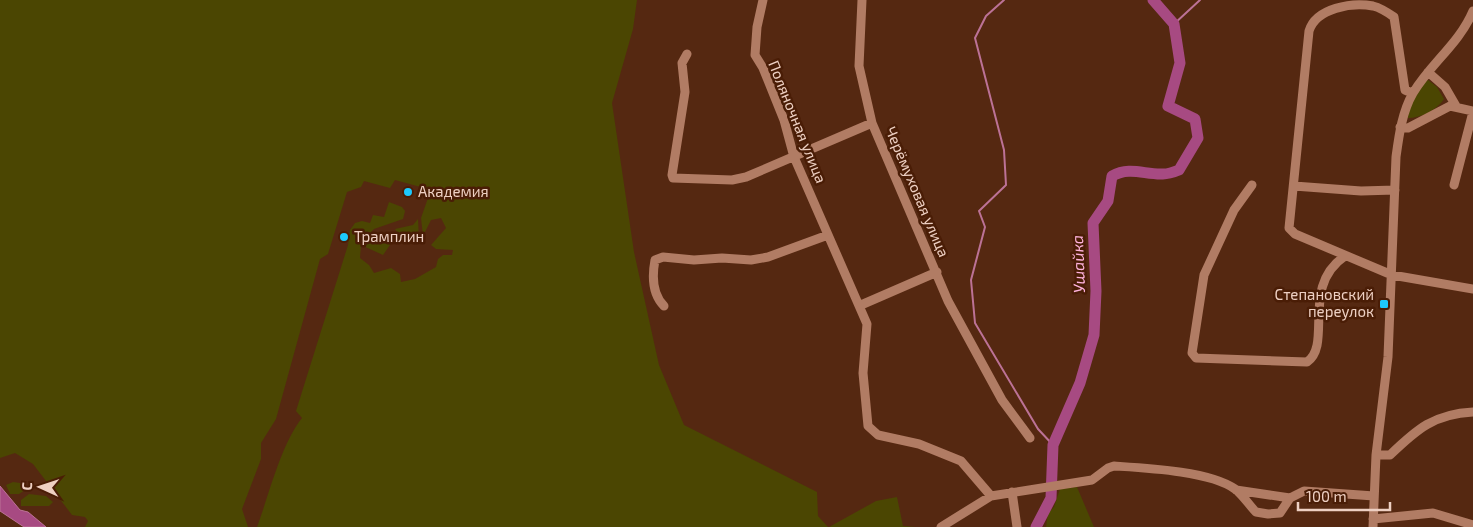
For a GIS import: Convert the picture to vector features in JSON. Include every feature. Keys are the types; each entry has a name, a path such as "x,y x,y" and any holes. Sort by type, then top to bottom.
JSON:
{"street":[{"name":"Поляночная улица","path":"763,0 757,27 755,55 763,68 784,120 794,156 861,305 867,324 863,373 868,426 878,435 919,444 961,461 991,496"},
{"name":"Черёмуховая улица","path":"862,0 859,66 872,124 948,301 973,350 1002,400 1030,438"},
{"path":"1412,94 1405,90 1394,16 1381,9 1356,4 1330,10 1315,19 1309,31 1290,231 1392,275 1473,288"},
{"path":"1473,11 1460,37 1428,72 1412,94 1400,127 1395,190 1388,357 1376,455 1373,523 1433,513 1473,525"},
{"path":"687,54 682,63 685,92 673,178 732,180 746,177 872,124"},
{"path":"1428,72 1444,87 1456,106"},
{"path":"1400,127 1408,128 1450,106 1456,106 1473,112 1454,185"},
{"path":"1252,185 1234,210 1204,275 1192,353 1196,358 1201,360 1307,362 1316,353 1324,276 1334,263 1345,256"},
{"path":"1294,186 1361,191 1395,190"},
{"path":"664,306 658,300 653,282 655,260 663,257 694,260 722,258 751,260 768,257 828,235"},
{"path":"861,305 937,272"},
{"path":"1376,455 1390,455 1420,428 1436,418 1473,412"},
{"path":"941,527 991,496 1092,480 1108,468 1129,467 1202,477 1236,490 1290,498"},
{"path":"1236,490 1256,512 1268,514 1280,512 1290,498 1304,492 1374,496"},
{"path":"1012,492 1017,527"}],"shaded area":[{"path":"0,0 637,0 633,29 612,103 634,252 659,365 684,425 817,492 818,516 828,527 257,527 282,455 302,418 296,411 348,245 350,230 355,223 362,221 370,223 373,215 384,217 389,202 402,207 405,211 403,219 374,229 371,232 383,232 388,236 390,245 383,255 361,245 360,258 369,265 374,273 391,268 400,274 401,282 415,279 436,267 438,259 443,255 452,255 453,250 436,249 431,245 446,228 441,218 431,220 423,236 421,218 428,198 428,189 395,180 390,188 364,181 361,187 347,192 328,254 320,259 276,419 261,443 261,459 242,509 248,527 85,527 88,521 85,517 72,515 33,464 15,453 0,458"},
{"path":"1428,80 1437,87 1444,99 1428,113 1408,118 1409,108 1414,97 1421,86"},
{"path":"418,219 419,239 401,238 395,229 413,225"},
{"path":"13,482 20,483 25,490 19,494 10,494 6,485"},
{"path":"0,486 20,510 28,512 46,527 24,527 0,511"},
{"path":"1077,487 1094,527 1046,527 1048,513 1054,507 1060,489"},
{"path":"29,494 46,496 53,502 49,506 21,506 21,500"},
{"path":"897,497 903,526 916,527 829,527 876,501"}],"waterway":[{"path":"1004,0 986,16 975,38 1004,150 1006,185 979,211 985,227 971,280 975,323 1038,429 1053,445"},
{"name":"Ушайка","path":"1036,527 1051,498 1053,445 1080,383 1094,335 1096,291 1093,223 1108,201 1112,176 1131,171 1163,174 1179,170 1198,138 1195,119 1168,106 1180,63 1174,24 1153,0"},
{"path":"1174,24 1200,0"}],"place":[{"name":"Академия","path":"408,192"},
{"name":"Трамплин","path":"344,237"},
{"name":"Степановский переулок","path":"1384,304"}]}
